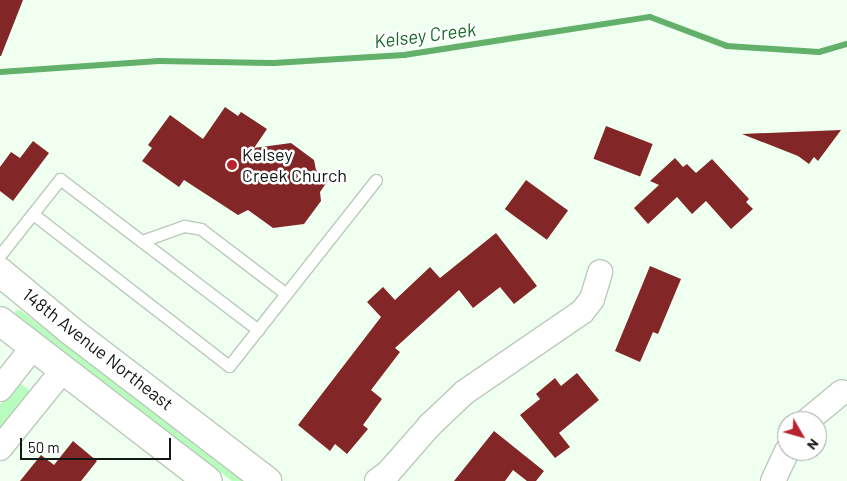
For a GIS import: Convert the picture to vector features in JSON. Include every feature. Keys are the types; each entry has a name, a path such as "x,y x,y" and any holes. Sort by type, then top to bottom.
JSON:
{"main road":[{"name":"148th Avenue Northeast","path":"0,272 71,331 267,481"},
{"path":"71,331 15,302 2,308 3,324 208,481"}],"street":[{"path":"384,478 430,425 465,392 582,312 592,299 600,272"},
{"path":"0,389 33,347"},
{"path":"0,448 63,370"},
{"path":"819,411 842,392"},
{"path":"772,481 782,461"}],"lane":[{"path":"0,255 60,179 258,330"},
{"path":"33,214 229,366 376,180"},
{"path":"142,241 184,226 201,229 286,294"}],"green space":[{"path":"20,310 100,371 152,401 253,481 232,481 16,317 15,311"},
{"path":"21,384 29,390 28,399 0,434 0,405 15,385"}],"building":[{"path":"0,0 23,0 1,56 0,56"},
{"name":"Kelsey Creek Church","path":"225,107 238,116 241,112 267,129 254,148 291,143 314,160 316,170 329,179 320,192 321,201 304,224 273,228 248,210 238,215 184,180 179,187 142,161 152,148 148,145 170,115 203,139"},
{"path":"606,126 653,144 640,177 593,159"},
{"path":"841,130 818,161 814,157 809,164 798,156 742,134"},
{"path":"33,141 49,153 13,201 0,191 0,167 11,152 20,158"},
{"path":"675,158 683,167 687,164 696,173 712,159 749,199 746,202 753,209 731,229 706,201 692,214 677,197 648,224 634,208 659,185 650,181"},
{"path":"526,180 568,211 547,240 505,209"},
{"path":"496,233 537,286 514,304 500,287 473,308 459,290 395,348 400,352 371,390 382,399 363,425 368,429 347,454 335,444 330,451 298,425 381,317 367,302 383,287 395,300 430,267 440,278"},
{"path":"650,266 681,279 658,334 653,332 640,362 615,351"},
{"path":"577,373 599,400 559,433 570,447 555,458 520,415 540,399 536,394 555,378 561,386"},
{"path":"494,431 544,471 536,481 527,481 513,470 505,481 454,481"},
{"path":"73,441 97,461 81,481 20,481 41,455 54,465"}],"waterway":[{"name":"Kelsey Creek","path":"0,72 159,61 274,63 404,55 650,17 727,46 819,52 847,44"}],"place":[{"name":"Kelsey Creek Church","path":"232,165"}]}
